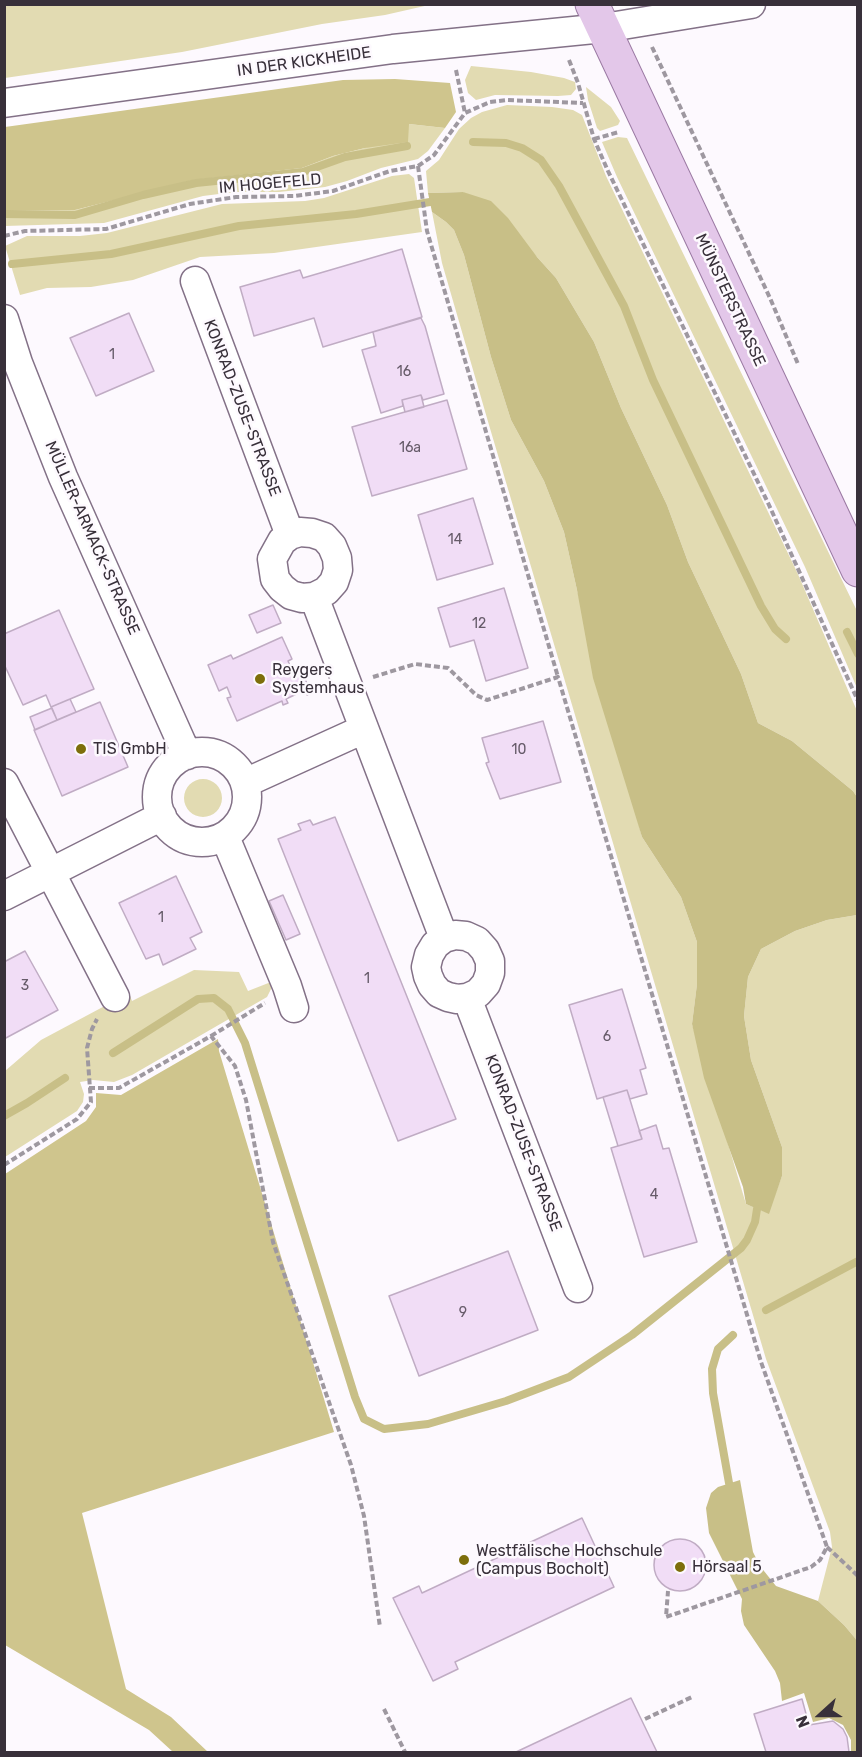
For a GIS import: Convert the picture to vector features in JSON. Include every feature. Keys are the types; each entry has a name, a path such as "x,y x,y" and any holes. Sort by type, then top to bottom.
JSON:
{"main road":[{"name":"MÜNSTERSTRASSE","path":"598,16 765,377 858,570"}],"street":[{"name":"IN DER KICKHEIDE","path":"4,103 450,43 557,32 598,16 641,22 751,4"},
{"name":"KONRAD-ZUSE-STRASSE","path":"195,281 290,536"},
{"name":"MÜLLER-ARMACK-STRASSE","path":"4,319 18,363 63,477 187,755"},
{"path":"300,532 312,533 324,537 332,546 337,558 338,570 334,582 326,591 314,597 302,598 291,595 275,579 272,559 282,542 290,536 300,532"},
{"path":"314,597 444,938"},
{"path":"245,783 364,729"},
{"path":"215,754 228,760 238,770 245,783 248,798 244,813 236,827 225,837 201,843 189,840 173,831 162,816 158,802 159,787 174,762 187,755 215,754"},
{"path":"4,783 115,997"},
{"path":"4,896 162,816"},
{"path":"225,837 294,1008"},
{"path":"455,935 466,936 477,941 485,950 490,961 490,973 486,984 478,993 457,999 439,993 432,986 426,967 435,945 444,938 455,935"},
{"name":"KONRAD-ZUSE-STRASSE","path":"467,998 578,1288"}],"path":[{"path":"641,22 770,298 802,374"},
{"path":"557,32 578,83 594,139 608,171 769,505 858,701"},
{"path":"450,43 465,113"},
{"path":"584,103 507,100 490,102 465,113 434,155 418,166 427,231 761,1362 827,1547 858,1576"},
{"name":"IM HOGEFELD","path":"4,236 25,231 106,229 190,204 236,197 294,196 333,191 390,171 418,166"},
{"path":"348,687 416,664 448,668 476,694 487,700 558,677"},
{"path":"4,1166 77,1119 91,1102 87,1048 92,1029 103,1009 115,997"},
{"path":"89,1088 119,1088 253,1012"},
{"path":"213,1035 234,1066 246,1100 273,1242 351,1465 364,1516 380,1628"},
{"path":"668,1591 666,1617 810,1567 820,1560 827,1547"},
{"path":"645,1719 692,1697"},
{"path":"384,1709 405,1752"}],"shaded area":[{"path":"4,5 429,5 182,52 5,78"},
{"path":"471,66 564,78 575,82 576,89 571,95 495,95 476,100 468,93 465,80"},
{"path":"395,79 450,83 456,112 445,128 409,124 408,142 365,148 333,156 302,168 193,180 75,210 5,211 5,127 343,80"},
{"path":"586,87 611,107 620,121 618,125 600,131 597,128"},
{"path":"507,105 552,107 573,110 582,115 606,176 797,572 857,711 857,797 853,791 792,741 758,723 741,674 688,562 667,505 621,408 594,342 556,278 537,257 463,192 428,193 426,171 439,160 459,129 482,112"},
{"path":"409,124 445,128 428,151 418,159 381,168 325,187 203,196 104,223 5,226 4,211 75,210 193,180 302,168 333,156 365,148"},
{"path":"618,137 627,138 857,611 857,688 805,567 617,177 602,142"},
{"path":"409,174 414,178 422,232 274,253 200,257 133,280 91,287 47,288 20,295 5,246 27,236 80,236 107,233 222,204 305,201 324,198 392,176"},
{"path":"463,192 491,201 508,218 556,278 594,342 621,408 667,505 688,562 741,674 758,723 792,741 853,791 857,797 857,915 827,920 795,931 761,949 748,977 744,1016 751,1060 782,1147 782,1176 769,1214 746,1204 743,1187 704,1078 692,1024 697,984 697,942 681,897 642,837 593,678 564,532 544,481 511,420 491,357 464,255 454,230 432,212 428,193"},
{"path":"432,212 454,230 464,255 491,357 511,420 544,481 564,532 642,837 681,897 697,942 697,984 692,1024 746,1204 768,1213 782,1176 782,1147 751,1060 744,1016 748,977 761,949 795,931 827,920 857,915 857,1643 844,1625 818,1601 832,1547 830,1532 766,1359 489,425 442,263"},
{"path":"203,779 216,785 222,798 216,811 203,817 190,811 184,798 190,785"},
{"path":"194,970 239,972 248,991 271,982 273,985 267,997 132,1075 114,1082 93,1080 80,1082 84,1094 83,1102 77,1111 5,1157 5,1071 41,1040 129,993 132,1001"},
{"path":"218,1039 219,1051 334,1432 82,1513 126,1689 171,1717 208,1752 173,1752 149,1730 5,1645 5,1174 86,1121 96,1107 96,1093 121,1095"},
{"path":"740,1480 753,1552 760,1566 776,1586 818,1601 844,1625 858,1643 857,1752 851,1752 851,1740 843,1725 829,1718 813,1722 804,1693 782,1701 780,1683 775,1671 744,1625 741,1611 742,1599 709,1533 706,1508 711,1493 718,1487"}],"building":[{"path":"402,249 422,317 323,347 314,318 254,336 240,287 300,270 303,278"},
{"path":"129,313 154,371 96,396 70,338"},
{"path":"421,318 444,394 423,400 421,395 402,400 403,406 381,413 362,350 376,346 373,332"},
{"path":"421,395 424,407 405,412 402,400"},
{"path":"447,400 467,469 372,496 352,427"},
{"path":"473,498 493,564 437,580 418,515"},
{"path":"504,588 528,668 486,681 474,640 450,647 438,608"},
{"path":"273,605 281,623 257,633 249,615"},
{"path":"59,610 94,689 51,707 46,695 23,705 4,664 4,634"},
{"name":"Reygers Systemhaus","path":"282,637 292,659 288,661 292,670 300,667 311,693 307,695 305,690 286,699 288,703 283,705 282,701 237,721 227,698 231,697 227,687 219,691 208,665 231,655 233,659"},
{"path":"70,699 76,712 57,720 51,707"},
{"name":"TIS GmbH","path":"100,702 128,767 62,796 34,730"},
{"path":"52,708 57,720 35,730 30,717"},
{"path":"543,721 561,782 500,799 486,763 489,762 482,738"},
{"path":"335,817 456,1119 398,1141 278,839 301,830 298,824 310,820 313,825"},
{"path":"176,876 202,932 190,938 196,949 163,965 159,954 146,959 119,903"},
{"path":"283,895 300,934 286,940 269,901"},
{"path":"25,951 58,1010 4,1039 4,962"},
{"path":"622,989 646,1068 640,1070 647,1094 630,1099 627,1090 597,1099 569,1005"},
{"path":"627,1090 642,1139 618,1146 603,1097"},
{"path":"656,1125 663,1149 669,1148 697,1242 644,1257 611,1148 642,1139 639,1131"},
{"path":"508,1251 538,1330 419,1376 389,1296"},
{"path":"582,1518 614,1587 455,1662 458,1669 433,1681 393,1598 419,1586 422,1593"},
{"name":"Hörsaal 5","path":"675,1539 685,1539 699,1546 706,1565 699,1584 685,1591 675,1591 665,1587 658,1580 654,1570 654,1560 658,1550 665,1543"},
{"path":"631,1698 657,1752 516,1752"},
{"path":"802,1699 809,1725 833,1721 843,1729 847,1737 849,1752 766,1752 754,1714"}],"waterway":[{"path":"473,142 506,143 522,148 541,160 559,186 624,306 653,380 761,606 775,629 786,639"},
{"path":"4,214 75,215 143,195 196,183 303,172 345,157 407,146"},
{"path":"12,264 111,254 239,226 356,214 430,202"},
{"path":"847,632 858,654"},
{"path":"113,1053 198,999 214,998 228,1009 245,1043 355,1397 364,1419 384,1429 428,1424 506,1401 569,1377 632,1335 741,1248 755,1222 757,1209"},
{"path":"4,1116 65,1078"},
{"path":"766,1310 858,1261"},
{"path":"729,1483 713,1393 712,1369 718,1349 733,1335"}],"place":[{"name":"Reygers Systemhaus","path":"260,679"},
{"name":"TIS GmbH","path":"81,749"},
{"name":"Westfälische Hochschule (Campus Bocholt)","path":"464,1560"},
{"name":"Hörsaal 5","path":"680,1567"}]}
